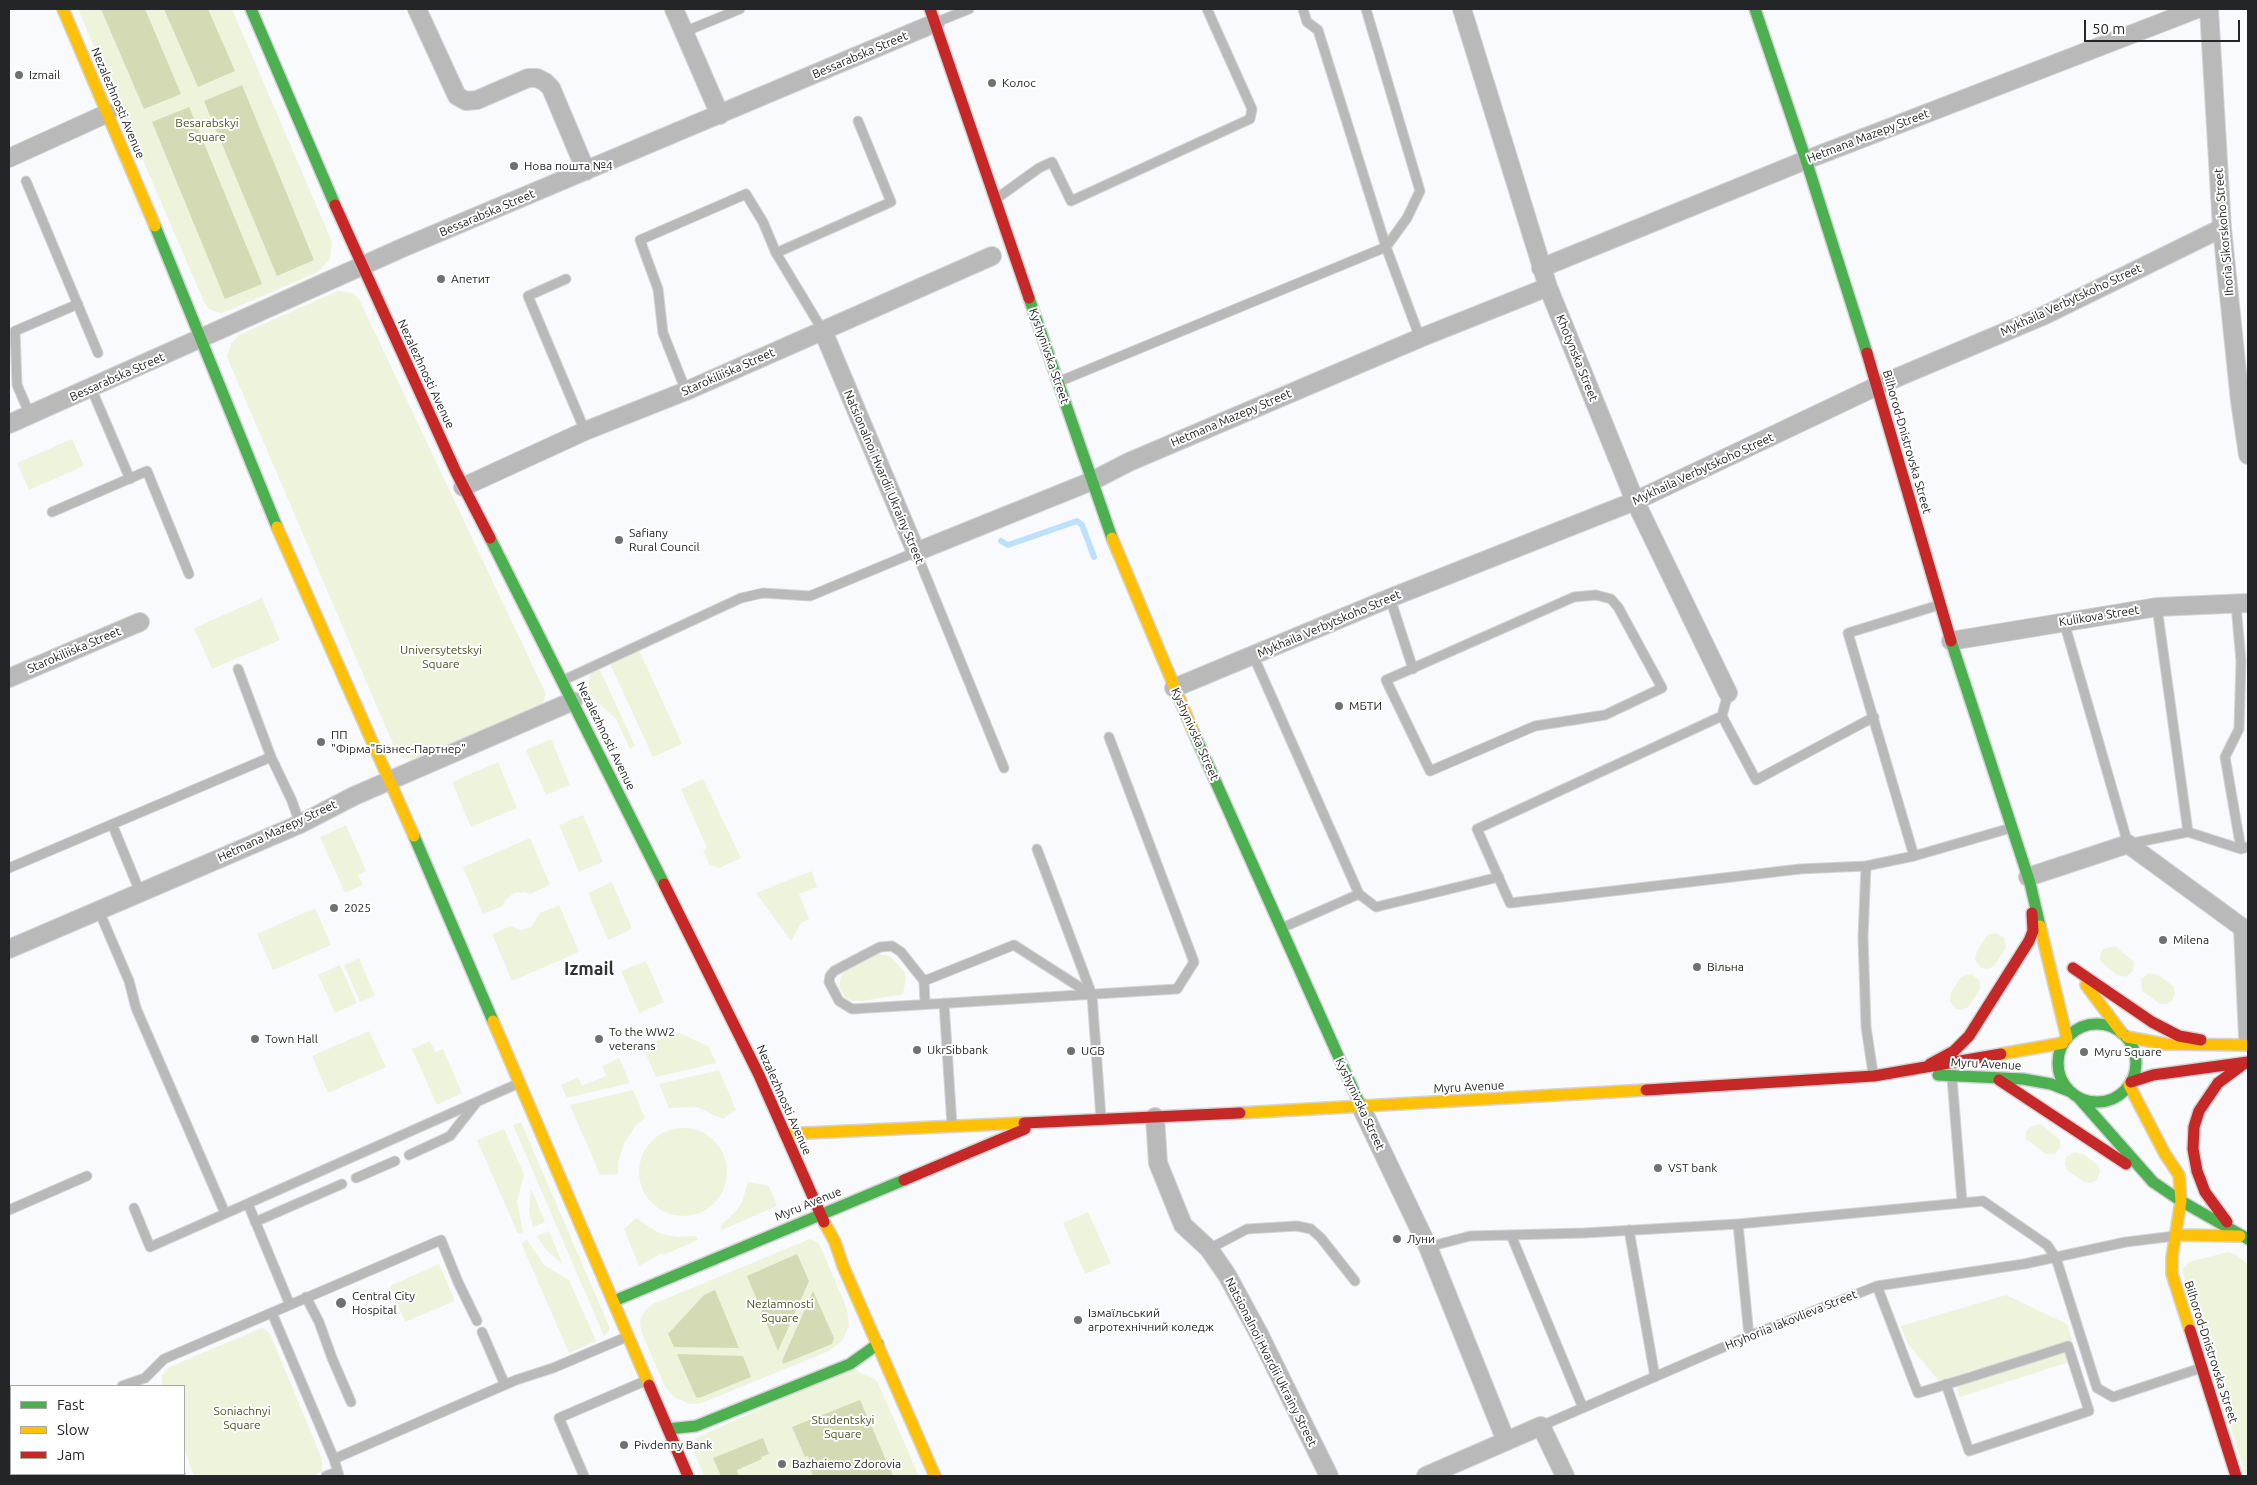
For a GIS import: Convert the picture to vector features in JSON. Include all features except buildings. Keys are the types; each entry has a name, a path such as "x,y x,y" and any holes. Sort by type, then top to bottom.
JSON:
{"main road":[{"name":"Nezalezhnosti Avenue","path":"63,9 202,338 286,550 390,780 688,1476"},
{"name":"Nezalezhnosti Avenue","path":"251,9 463,487 563,680 735,1026 821,1216 835,1242 843,1266 935,1476"},
{"name":"Bilhorod-Dnistrovska Street","path":"1755,9 1806,160 1877,386 1951,641 2011,828 2029,880 2058,948"},
{"name":"Kyshynivska Street","path":"932,16 1092,481 1129,580 1174,688 1361,1107"},
{"name":"Bilhorod-Dnistrovska Street","path":"2029,880 2065,1041"},
{"path":"1923,1067 1944,1059 1964,1042 2024,952 2032,931 2029,880"},
{"path":"2074,1094 2094,1102 2106,1101 2121,1093 2130,1083 2136,1059 2124,1035 2070,964 2152,1022 2179,1036 2209,1042 2248,1045"},
{"path":"2153,1182 2060,1076 2058,1054 2065,1041 2080,1027 2091,1024 2108,1025 2124,1035 2165,1044 2248,1045"},
{"name":"Myru Avenue","path":"785,1134 1361,1107 1874,1076 1899,1073 2065,1041"},
{"path":"2130,1083 2153,1075 2247,1063"},
{"path":"2232,1228 2217,1211 2197,1171 2193,1149 2194,1127 2208,1096 2218,1083 2247,1063"},
{"name":"Myru Avenue","path":"1899,1073 2023,1080 2051,1084 2074,1094"},
{"path":"1999,1080 2181,1202 2232,1228 2247,1238"},
{"path":"2130,1083 2165,1154 2179,1175 2193,1149"},
{"name":"Myru Avenue","path":"614,1301 792,1225 821,1216 882,1187 1040,1122"},
{"name":"Bilhorod-Dnistrovska Street","path":"2179,1175 2181,1202 2178,1236 2172,1257 2172,1274 2236,1476"},
{"path":"2178,1236 2218,1234 2247,1238"},
{"path":"668,1429 696,1426 850,1364 878,1344"}],"street":[{"path":"417,9 457,96 466,101 477,100 528,78 537,78 552,88 586,171"},
{"path":"674,9 720,115"},
{"name":"Khotynska Street","path":"1462,9 1548,287 1635,501 1728,693"},
{"name":"Hetmana Mazepy Street","path":"1541,268 1806,160 2197,9"},
{"name":"Ihoria Sikorskoho Street","path":"2209,9 2222,228 2244,400 2248,454"},
{"name":"Bessarabska Street","path":"9,424 363,265 720,115 932,16"},
{"path":"9,158 108,113"},
{"name":"Mykhaila Verbytskoho Street","path":"1174,688 1390,598 1635,501 1877,386 2044,315 2222,228"},
{"name":"Starokiliiska Street","path":"463,487 586,431 686,391 988,258"},
{"name":"Hetmana Mazepy Street","path":"916,552 1092,481 1129,462 1420,338 1548,287"},
{"name":"Natsionalnoi Hvardii Ukrainy Street","path":"823,331 916,552"},
{"name":"Kulikova Street","path":"1951,641 2157,607 2242,604"},
{"name":"Starokiliiska Street","path":"9,678 140,622"},
{"name":"Hetmana Mazepy Street","path":"9,949 300,824 354,796 573,701"},
{"path":"2029,880 2128,844 2246,928 2248,1037"},
{"name":"Kyshynivska Street","path":"1361,1107 1428,1247 1506,1441"},
{"name":"Natsionalnoi Hvardii Ukrainy Street","path":"1155,1117 1158,1163 1183,1225 1209,1249 1227,1275 1259,1334 1329,1476"},
{"path":"1541,1426 1565,1476"},
{"name":"Hryhoriia Iakovlieva Street","path":"1426,1476 1541,1426"}],"lane":[{"path":"684,32 740,9"},
{"name":"Bessarabska Street","path":"932,16 969,9"},
{"path":"995,200 1039,168 1052,162 1070,201 1250,119 1252,108 1207,9"},
{"path":"1303,9 1307,22 1318,30 1386,247 1420,338"},
{"path":"1058,382 1386,247 1407,218 1420,190 1366,9"},
{"path":"776,253 892,202 858,121"},
{"path":"26,181 98,353"},
{"name":"Natsionalnoi Hvardii Ukrainy Street","path":"686,391 662,332 658,289 640,240 746,194 763,222 776,253 823,331"},
{"path":"566,279 528,296 586,431"},
{"path":"30,415 17,385 12,364 16,331 78,304"},
{"path":"91,388 130,479"},
{"path":"52,512 148,471 189,574"},
{"path":"563,680 741,598 763,593 810,596 916,552"},
{"name":"Natsionalnoi Hvardii Ukrainy Street","path":"916,552 1004,768"},
{"path":"1596,595 1611,599 1618,608 1662,688 1605,715 1535,726 1430,771 1386,680 1413,669 1574,597 1596,595"},
{"path":"1390,598 1413,669"},
{"path":"1914,856 1848,634 1940,604"},
{"path":"2064,622 2128,844 2188,832 2245,848 2225,758 2240,729 2242,604"},
{"path":"2157,607 2188,832"},
{"path":"1253,655 1359,894 1376,907 1499,877"},
{"path":"238,670 271,757 292,800 300,824"},
{"path":"1728,693 1722,716 1756,780 1874,717"},
{"path":"1722,716 1477,829 1510,903 1800,869 1866,866 1914,856 2011,828"},
{"path":"925,1004 924,981 901,952 892,946 880,947 834,971 829,982 838,1001 852,1009 1177,989 1194,962 1110,737"},
{"path":"9,868 271,757"},
{"path":"112,824 140,892"},
{"path":"1037,849 1092,995 1101,1120"},
{"path":"1866,866 1863,937 1866,1028 1874,1076"},
{"path":"1282,928 1359,894"},
{"path":"98,911 129,981 136,1008 225,1214"},
{"path":"924,981 1014,944 1092,995"},
{"path":"944,1002 952,1125"},
{"path":"1952,1076 1962,1202"},
{"path":"134,1208 150,1247 520,1083"},
{"path":"410,1155 450,1136 477,1102"},
{"path":"356,1178 395,1161"},
{"path":"9,1210 87,1176"},
{"path":"255,1222 342,1184"},
{"path":"1428,1247 1470,1236 1738,1224 1983,1201 2047,1246 2056,1258 2097,1388 2113,1396 2201,1368"},
{"path":"248,1204 290,1304"},
{"path":"1738,1224 1749,1336"},
{"path":"1209,1249 1247,1229 1297,1226 1311,1229 1321,1238 1355,1281"},
{"path":"1629,1230 1654,1377"},
{"path":"1511,1235 1582,1408"},
{"name":"Hryhoriia Iakovlieva Street","path":"1541,1426 1749,1336 1877,1286 2056,1258 2126,1242 2178,1236"},
{"path":"128,1385 146,1382 164,1359 441,1240 458,1282 477,1321"},
{"path":"1877,1286 1918,1393 1946,1384 2068,1346 2089,1411 1969,1451 1946,1384"},
{"path":"306,1297 319,1322 351,1402"},
{"path":"272,1313 334,1459 338,1474 326,1476"},
{"path":"482,1332 505,1385"},
{"path":"334,1459 505,1385 553,1368 628,1336"},
{"path":"584,1476 559,1418 647,1380"}],"green space":[{"name":"Besarabskyi Square","path":"78,9 232,9 332,242 330,259 318,272 225,312 221,313 209,309 204,302"},
{"path":"101,9 145,9 181,94 144,109"},
{"path":"164,9 208,9 235,71 198,87"},
{"path":"242,85 314,260 277,276 204,101"},
{"path":"189,107 262,284 225,299 152,122"},
{"name":"Universytetskyi Square","path":"338,291 353,293 359,299 546,694 542,704 412,760 402,758 396,751 227,357 231,344 239,335"},
{"path":"72,439 84,466 29,490 17,463"},
{"path":"262,598 280,640 212,669 194,628"},
{"path":"639,650 682,744 653,757 610,664"},
{"path":"599,668 635,746 630,749 616,719 593,698 588,687 590,674"},
{"path":"551,739 570,785 546,795 526,750"},
{"path":"498,762 517,808 471,827 452,782"},
{"path":"703,779 741,858 719,868 709,864 703,850 707,848 681,789"},
{"path":"583,815 603,862 579,872 559,825"},
{"path":"346,825 366,871 358,875 363,885 345,893 320,837"},
{"path":"530,838 550,885 530,894 525,892 514,893 505,900 503,906 483,914 463,867"},
{"path":"812,871 817,887 799,894 809,919 801,923 791,941 756,893"},
{"path":"612,882 632,929 608,940 588,893"},
{"path":"559,905 579,952 512,981 492,934 510,926 521,930 531,927 540,913"},
{"path":"315,908 331,945 273,970 257,934"},
{"path":"1996,933 2004,938 2006,948 1994,966 1988,969 1981,968 1975,960 1977,951 1987,935"},
{"path":"2115,946 2134,962 2133,971 2126,977 2117,975 2100,961 2103,949"},
{"path":"879,954 890,956 904,971 906,977 903,994 863,1001 853,1001 846,998 839,988 841,976 846,971"},
{"path":"359,958 375,996 360,1002 344,965"},
{"path":"646,961 664,1002 639,1013 621,971"},
{"path":"340,965 357,1003 335,1013 318,975"},
{"path":"2149,973 2158,975 2173,986 2175,992 2172,1001 2160,1004 2142,991 2141,979"},
{"path":"1971,974 1979,980 1980,989 1968,1007 1962,1010 1956,1009 1950,1001 1951,992 1961,977"},
{"path":"369,1031 386,1067 328,1093 312,1056"},
{"path":"677,1032 708,1046 716,1063 656,1077 643,1047"},
{"path":"430,1041 435,1052 443,1049 462,1093 437,1105 412,1049"},
{"path":"619,1058 630,1083 567,1098 561,1085 578,1077 582,1086 606,1076 602,1066"},
{"path":"719,1070 736,1110 723,1119 697,1107 669,1108 659,1084"},
{"path":"633,1090 645,1118 636,1125 624,1143 618,1163 618,1174 600,1175 570,1105"},
{"path":"521,1122 609,1326 609,1331 604,1336 513,1125"},
{"path":"2041,1124 2060,1140 2061,1146 2055,1154 2045,1154 2026,1139 2026,1132 2029,1127"},
{"path":"683,1128 700,1131 714,1141 724,1155 727,1172 724,1189 714,1203 700,1213 683,1216 666,1213 652,1203 642,1189 639,1172 642,1155 652,1141 666,1131"},
{"path":"504,1129 524,1174 517,1202 523,1232 518,1234 477,1140"},
{"path":"2074,1152 2083,1154 2098,1165 2100,1171 2097,1180 2091,1183 2084,1182 2067,1170 2065,1164 2066,1157"},
{"path":"748,1182 769,1186 777,1206 722,1230 720,1226 736,1211 742,1202"},
{"path":"531,1188 545,1222 533,1227 529,1211"},
{"path":"1088,1212 1111,1263 1085,1274 1063,1223"},
{"path":"636,1218 659,1233 677,1237 696,1236 698,1240 663,1255 662,1253 639,1266 624,1229"},
{"path":"549,1231 563,1265 546,1250 537,1236"},
{"name":"Nezlamnosti Square","path":"810,1239 819,1243 847,1309 849,1326 842,1341 829,1351 702,1403 690,1404 674,1397 665,1387 641,1331 640,1320 645,1310 653,1304"},
{"path":"527,1240 544,1265 569,1280 596,1341 569,1353 521,1243"},
{"path":"2228,1252 2235,1254 2248,1264 2248,1476 2246,1476 2182,1269 2189,1262"},
{"path":"797,1254 809,1281 778,1351 747,1276"},
{"path":"439,1264 455,1301 405,1322 390,1286"},
{"path":"715,1290 739,1348 674,1347 668,1334 704,1295"},
{"path":"813,1291 834,1338 832,1344 783,1364 782,1361"},
{"path":"2006,1295 2067,1324 2078,1359 1960,1397 1953,1378 1940,1382 1907,1343 1901,1326"},
{"name":"Soniachnyi Square","path":"262,1328 265,1329 270,1334 322,1459 322,1471 314,1476 194,1476 185,1451 185,1385 162,1385 162,1375 169,1367"},
{"path":"677,1354 743,1356 751,1377 699,1398 696,1397"},
{"name":"Studentskyi Square","path":"853,1367 862,1374 874,1378 878,1383 919,1476 704,1476 692,1447 696,1438"},
{"path":"860,1400 893,1476 813,1476 809,1466 812,1465 808,1456 805,1457 792,1427"},
{"path":"763,1438 769,1454 737,1470 739,1476 721,1476 713,1458"}],"waterway":[{"path":"1001,541 1008,545 1077,521 1082,525 1094,557"}],"traffic: fast":[{"path":"251,9 335,205"},
{"path":"1755,9 1806,160 1867,353"},
{"path":"155,226 277,527"},
{"path":"1029,298 1112,538"},
{"path":"490,538 664,884"},
{"path":"1951,641 2030,883 2040,926"},
{"path":"1193,731 1361,1107"},
{"path":"414,836 493,1021"},
{"path":"2097,1024 2112,1027 2125,1035 2133,1048 2136,1063 2133,1078 2125,1091 2112,1099 2097,1102 2082,1099 2069,1091 2061,1078 2058,1063 2061,1048 2069,1035 2082,1027 2097,1024"},
{"path":"1938,1075 2023,1079 2051,1084 2069,1091"},
{"path":"2078,1097 2153,1182 2181,1201 2248,1239"},
{"path":"614,1301 904,1180"},
{"path":"668,1429 696,1426 850,1364 878,1344"}],"traffic: slow":[{"path":"63,9 155,226"},
{"path":"277,527 414,836"},
{"path":"1112,538 1193,731"},
{"path":"2040,926 2067,1038"},
{"path":"2086,985 2122,1033"},
{"path":"493,1021 649,1385"},
{"path":"2127,1037 2165,1044 2248,1045"},
{"path":"2001,1054 2063,1043"},
{"path":"2129,1085 2165,1154 2179,1175 2181,1201 2172,1257 2172,1274 2190,1330"},
{"path":"1240,1113 1646,1090"},
{"path":"785,1134 1024,1123"},
{"path":"824,1222 835,1242 843,1266 935,1476"},
{"path":"2177,1235 2240,1236"}],"traffic: jam":[{"path":"930,9 1029,298"},
{"path":"335,205 456,472 490,538"},
{"path":"1867,353 1951,641"},
{"path":"664,884 759,1075 824,1222"},
{"path":"1930,1064 1954,1051 1969,1036 2029,941 2033,931 2032,913"},
{"path":"2073,968 2152,1022 2179,1036 2201,1040"},
{"path":"1646,1090 1874,1076 2001,1054"},
{"path":"2131,1082 2153,1075 2248,1062"},
{"path":"2227,1222 2205,1192 2197,1171 2193,1149 2194,1127 2199,1111 2218,1083 2245,1063"},
{"path":"1999,1080 2126,1164"},
{"path":"1024,1123 1240,1113"},
{"path":"904,1180 1025,1129"},
{"path":"2190,1330 2236,1476"},
{"path":"649,1385 688,1476"}],"place":[{"name":"Izmail","path":"19,75"},
{"name":"Колос","path":"992,83"},
{"name":"Нова пошта №4","path":"514,166"},
{"name":"Апетит","path":"441,279"},
{"name":"Safiany Rural Council","path":"619,540"},
{"name":"МБТИ","path":"1339,706"},
{"name":"ПП \"Фірма\"Бізнес-Партнер\"","path":"321,742"},
{"name":"2025","path":"334,908"},
{"name":"Milena","path":"2163,940"},
{"name":"Вільна","path":"1697,967"},
{"name":"Town Hall","path":"255,1039"},
{"name":"To the WW2 veterans","path":"599,1039"},
{"name":"UkrSibbank","path":"917,1050"},
{"name":"UGB","path":"1071,1051"},
{"name":"Myru Square","path":"2084,1052"},
{"name":"VST bank","path":"1658,1168"},
{"name":"Луни","path":"1397,1239"},
{"name":"Central City Hospital","path":"341,1303"},
{"name":"Ізмаїльський агротехнічний коледж","path":"1078,1320"},
{"name":"Pivdenny Bank","path":"624,1445"},
{"name":"Bazhaiemo Zdorovia","path":"782,1464"}],"district":[{"name":"Izmail","path":"589,969"}]}
